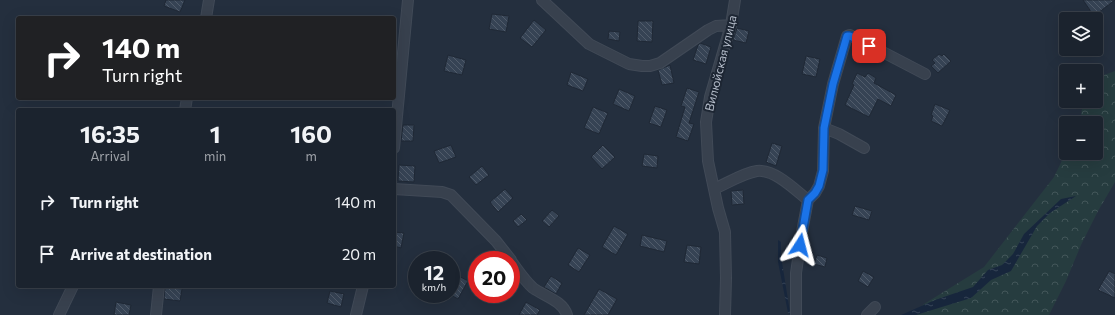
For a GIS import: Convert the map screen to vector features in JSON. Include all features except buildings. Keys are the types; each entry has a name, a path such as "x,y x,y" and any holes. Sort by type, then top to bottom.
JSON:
{"street":[{"path":"206,16 210,0"},
{"path":"396,127 408,0"},
{"path":"542,0 589,44 629,64 642,66 660,64 708,30 716,26 731,25"},
{"name":"Вилюйская улица","path":"724,315 726,278 725,232 718,208 708,161 706,122 710,97 731,25 735,0"},
{"path":"796,315 796,273 808,200 815,193 822,176 824,128 833,84 847,36 850,36 925,74"},
{"path":"824,128 839,134 864,148"},
{"path":"714,189 749,174 763,171 772,174 787,183 808,200"},
{"path":"396,189 442,192 451,195 504,251"},
{"path":"520,272 534,288 563,307 567,315"},
{"path":"59,315 71,288"},
{"path":"156,315 159,288"},
{"path":"356,315 363,288"},
{"path":"867,315 875,307"}],"green space":[{"path":"1115,71 1115,182 1081,245 1066,281 1049,315 913,315 924,304 984,267 1054,177 1062,160 1103,160 1103,116 1081,116 1082,108 1103,108 1103,75"}],"water":[{"path":"1076,196 1050,213 1037,226 1011,271 991,280 971,298 916,315 901,315 935,300 973,287 988,270 1002,265 1013,254 1024,234 1061,199"},
{"path":"778,240 781,242 781,256 790,312 794,315 788,313 778,262"}],"route":[{"path":"800,245 808,200 819,186 823,170 824,128 833,84 847,36 850,36 869,46"}]}
